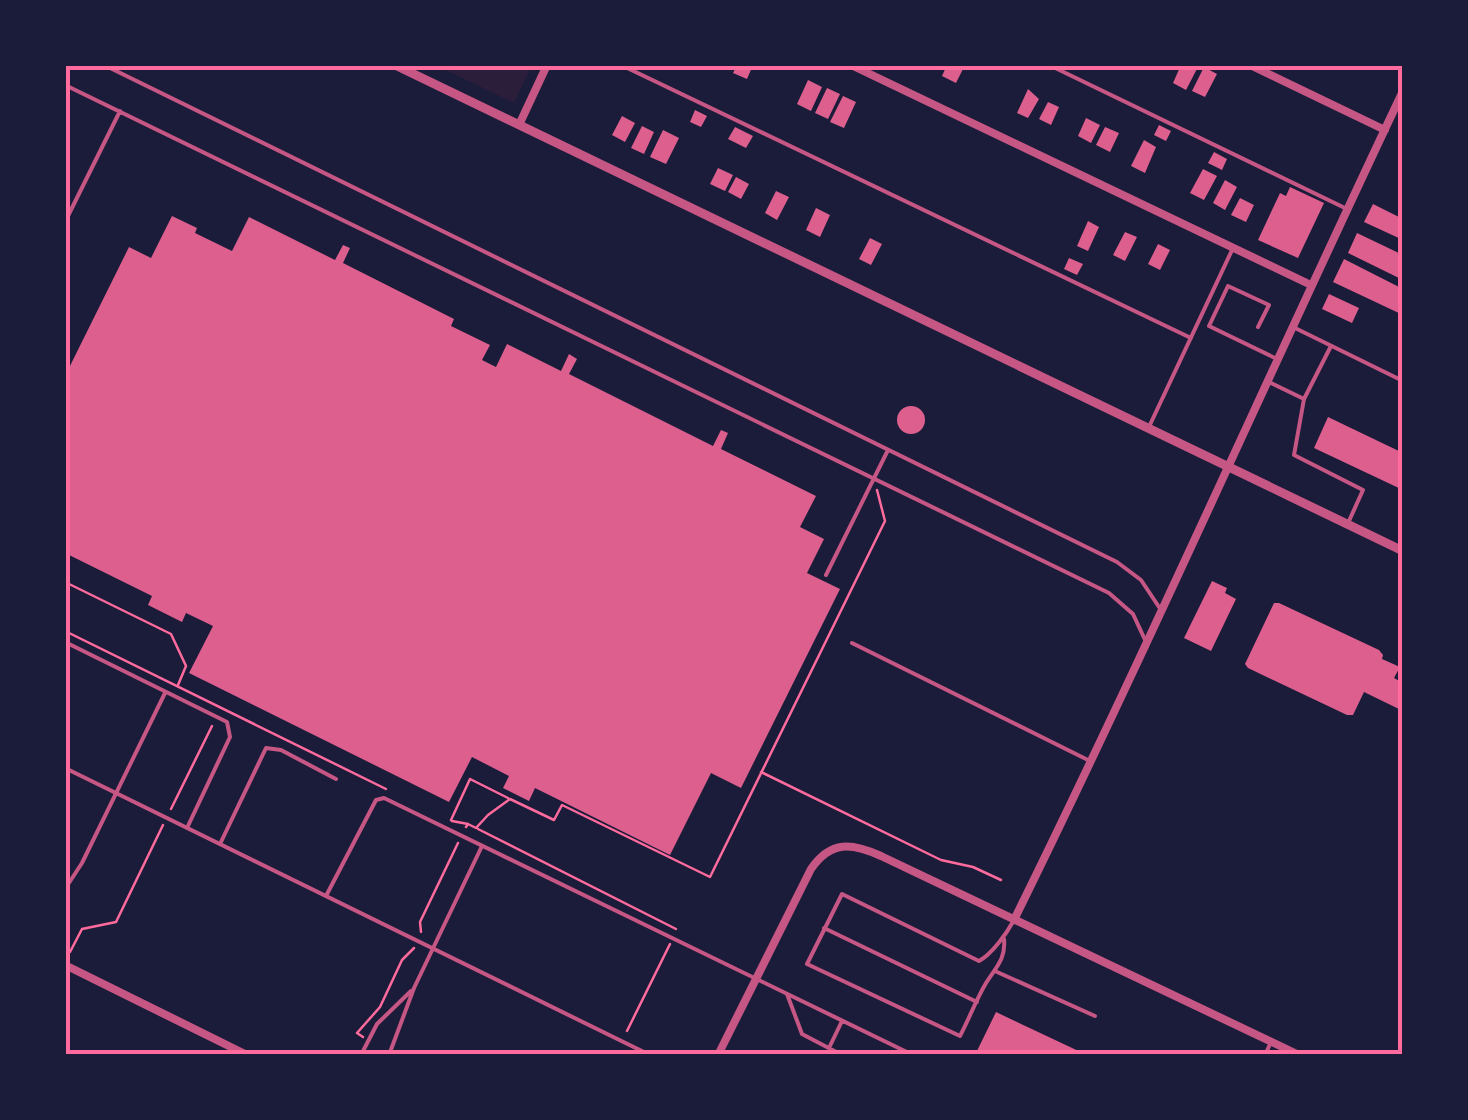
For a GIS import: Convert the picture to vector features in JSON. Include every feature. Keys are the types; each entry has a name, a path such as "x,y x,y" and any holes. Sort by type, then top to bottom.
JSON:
{"street":[{"path":"395,65 1403,552"},
{"path":"518,124 547,65"},
{"path":"851,65 1311,285"},
{"path":"1250,65 1385,130"},
{"path":"1014,920 1229,469 1403,91"},
{"path":"718,1055 804,880 823,853 841,845 852,845 1299,1055"},
{"path":"65,966 247,1055"}],"lane":[{"path":"104,65 1118,562 1142,580 1161,610"},
{"path":"621,65 1190,338"},
{"path":"1049,65 1348,208"},
{"path":"65,84 1110,593 1132,614 1146,642"},
{"path":"65,222 120,111"},
{"path":"1148,428 1233,248"},
{"path":"1258,327 1269,305 1228,286 1209,326 1277,359"},
{"path":"1292,326 1403,381"},
{"path":"1331,346 1304,399 1294,455 1363,490 1348,524"},
{"path":"1267,380 1304,399"},
{"path":"826,575 888,449"},
{"path":"65,642 227,722 230,737 187,828"},
{"path":"852,642 1090,761"},
{"path":"65,888 82,863 166,692"},
{"path":"220,844 266,748 281,750 336,779"},
{"path":"65,768 650,1055"},
{"path":"326,896 376,800 384,798 913,1055"},
{"path":"390,1055 414,988 482,846"},
{"path":"1004,939 979,960 842,894 808,964 960,1036 988,980 997,972 1005,952 1004,939 1014,920"},
{"path":"824,928 977,1002"},
{"path":"997,972 1094,1016"},
{"path":"361,1055 377,1024 414,988"},
{"path":"787,994 802,1034 842,1055"},
{"path":"829,1048 842,1021"},
{"path":"1264,1055 1271,1042"}],"path":[{"path":"874,477 885,521 761,772 941,860 974,867 1001,880"},
{"path":"65,582 171,634 186,666 178,686"},
{"path":"65,631 398,794"},
{"path":"70,952 82,929 116,922 221,708"},
{"path":"468,824 451,821 470,780 510,799"},
{"path":"476,828 678,930 622,1042"}],"shaded area":[{"path":"435,65 532,65 514,103"}],"building":[{"path":"737,65 753,65 747,79 733,73"},
{"path":"947,65 965,65 956,83 942,76"},
{"path":"1181,65 1199,65 1186,90 1173,83"},
{"path":"1204,67 1217,74 1205,97 1192,91"},
{"path":"808,80 822,87 811,111 797,104"},
{"path":"827,88 840,94 828,119 815,113"},
{"path":"1028,89 1039,99 1028,118 1017,113"},
{"path":"843,96 856,102 844,128 830,122"},
{"path":"1048,102 1059,107 1051,125 1039,119"},
{"path":"695,110 707,116 701,127 690,122"},
{"path":"622,116 635,123 625,142 612,135"},
{"path":"1086,118 1100,125 1091,143 1078,136"},
{"path":"1159,125 1171,131 1166,141 1154,135"},
{"path":"642,126 654,132 644,154 631,148"},
{"path":"735,127 753,136 746,148 728,139"},
{"path":"1105,127 1119,133 1110,152 1096,145"},
{"path":"663,130 679,138 666,164 650,157"},
{"path":"1144,140 1156,147 1145,173 1131,166"},
{"path":"1214,152 1227,159 1222,170 1208,163"},
{"path":"718,168 733,175 725,191 710,184"},
{"path":"1203,169 1217,176 1204,200 1190,193"},
{"path":"736,177 749,184 741,199 728,192"},
{"path":"1225,180 1237,187 1225,210 1213,203"},
{"path":"1290,187 1324,203 1298,258 1258,240 1280,193 1286,196"},
{"path":"776,191 789,197 777,220 765,213"},
{"path":"1240,198 1254,205 1246,222 1231,215"},
{"path":"1373,204 1403,219 1403,240 1364,222"},
{"path":"816,208 830,215 820,237 806,230"},
{"path":"172,216 197,228 195,233 232,251 249,217 335,260 343,245 350,248 343,263 454,319 451,326 490,345 482,360 496,367 507,344 561,371 569,354 577,359 569,374 713,446 721,430 728,433 721,449 816,496 800,527 824,539 807,573 840,589 741,788 711,773 670,855 535,788 529,801 503,788 509,776 472,757 449,802 189,673 213,626 186,613 182,622 148,605 152,596 65,553 65,376 129,247 151,258"},
{"path":"1088,221 1099,227 1088,251 1077,246"},
{"path":"1125,232 1137,237 1125,261 1113,255"},
{"path":"1357,233 1403,255 1403,280 1348,253"},
{"path":"870,238 882,244 871,265 859,259"},
{"path":"1158,244 1170,250 1160,270 1148,264"},
{"path":"1069,258 1083,264 1077,275 1064,269"},
{"path":"1344,259 1403,289 1403,315 1333,282"},
{"path":"1329,294 1359,308 1352,323 1322,309"},
{"path":"911,406 921,410 925,420 921,430 911,434 901,430 897,420 901,410"},
{"path":"1328,417 1403,453 1403,490 1314,448"},
{"path":"1212,581 1227,588 1225,593 1236,599 1211,651 1184,638"},
{"path":"1274,603 1379,650 1382,659 1400,667 1394,678 1403,683 1403,711 1364,692 1353,715 1347,715 1248,668 1245,664"},
{"path":"996,1012 1019,1023 1087,1055 975,1055"}]}
